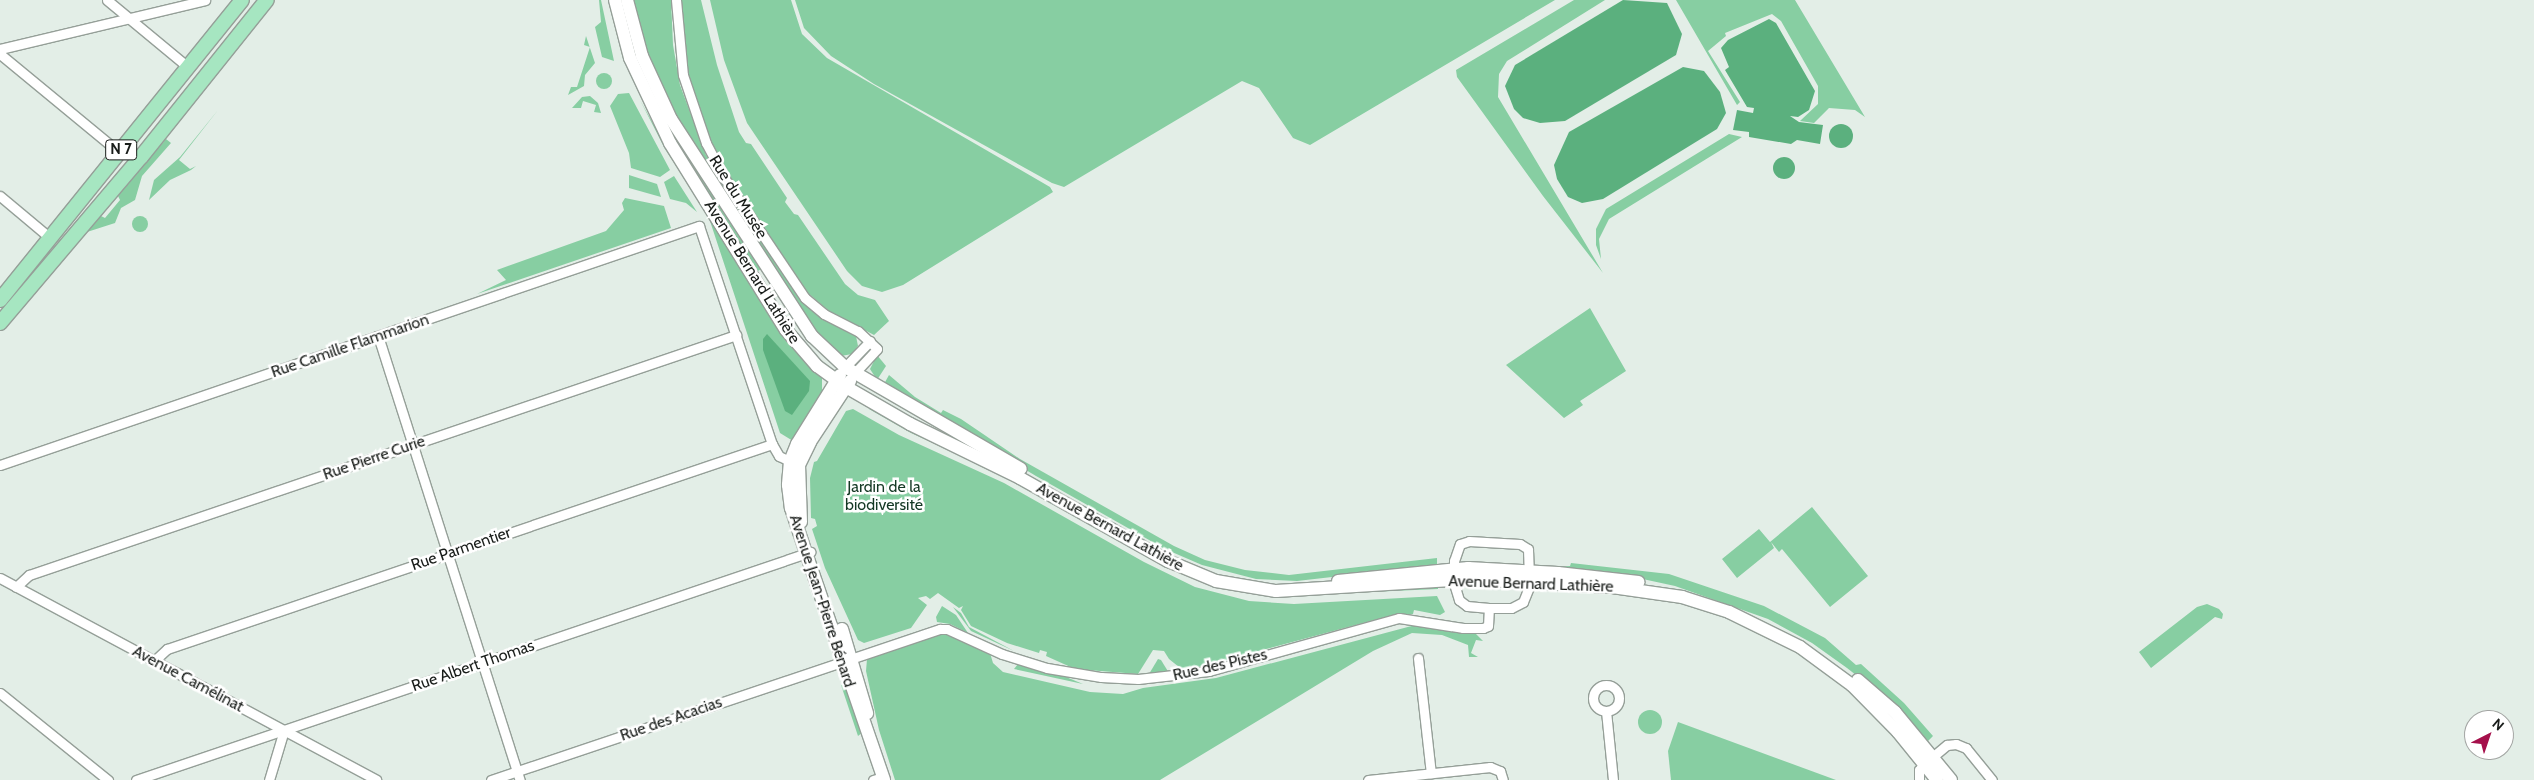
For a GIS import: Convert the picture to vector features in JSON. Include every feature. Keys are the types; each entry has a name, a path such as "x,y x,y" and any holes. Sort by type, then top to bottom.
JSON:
{"main road":[{"name":"N 7","path":"0,300 242,0"},
{"name":"N 7","path":"0,323 141,157 266,0"},
{"name":"Avenue Bernard Lathière","path":"615,0 630,58 670,143 786,330 808,358 841,384 910,424 1020,478 1168,561 1216,581 1249,588 1302,591 1454,574"},
{"name":"Avenue Bernard Lathière","path":"627,0 642,56 671,120 802,322 821,346 850,370 1155,546 1220,574 1255,582 1301,584 1454,574 1529,577 1659,592 1748,620 1800,648 1852,685 1951,780"},
{"name":"Avenue Jean-Pierre Bénard","path":"850,370 814,436 795,463 788,485 791,508 866,710 869,737 880,779"},
{"name":"Avenue Bernard Lathière","path":"1928,760 1937,780"}],"street":[{"path":"107,0 188,67"},
{"path":"0,49 205,0"},
{"name":"Rue du Musée","path":"676,0 677,35 686,88 716,165 806,298 824,314 858,331 877,349 850,370"},
{"path":"0,54 119,152"},
{"path":"0,196 50,237"},
{"name":"Rue Camille Flammarion","path":"0,464 698,226 736,334"},
{"path":"736,334 772,444 779,456 795,463"},
{"name":"Rue Pierre Curie","path":"16,587 28,575 736,334"},
{"path":"378,336 518,776"},
{"path":"850,370 870,341"},
{"name":"Rue Parmentier","path":"154,661 167,650 772,444"},
{"path":"1469,541 1523,545 1529,551 1529,577 1528,594 1521,604 1511,608 1490,608 1462,604 1456,596 1454,574 1459,546 1469,541"},
{"name":"Rue Albert Thomas","path":"136,780 808,552"},
{"name":"Avenue Camélinat","path":"0,578 376,780"},
{"name":"Rue des Pistes","path":"847,659 930,631 948,628 1002,654 1060,671 1101,677 1166,678 1210,671 1399,618 1463,628 1483,628 1488,626 1490,608"},
{"path":"1418,658 1431,773"},
{"name":"Rue des Acacias","path":"491,780 518,776 847,659"},
{"path":"0,693 108,780"},
{"path":"1606,711 1613,780"},
{"path":"268,780 284,730"},
{"path":"1919,780 1928,760 1947,745 1962,745 1992,780"},
{"path":"1368,780 1431,773 1497,769 1503,780"}],"green space":[{"path":"599,0 601,0 614,61 602,57 595,27 601,22"},
{"path":"622,0 677,139 761,269 758,271 676,145"},
{"path":"632,0 671,0 673,45 680,85 706,155 801,301 821,318 856,336 858,346 852,354 841,356 825,344 689,143 649,60"},
{"path":"681,0 701,0 717,65 739,132 746,143 751,144 787,198 785,202 794,214 798,215 845,284 858,295 875,300 889,321 874,335 829,311 808,293 725,171 708,136 689,78"},
{"path":"710,0 791,0 802,34 827,58 1050,187 1053,192 903,285 882,292 862,286 847,271 747,123 724,60"},
{"path":"795,0 1555,0 1310,145 1293,138 1259,88 1242,81 1064,187 1052,183 874,84 831,56 804,28"},
{"path":"1574,0 1605,0 1507,61 1499,74 1498,97 1603,273 1543,196 1457,77 1456,70"},
{"path":"1676,0 1795,0 1865,117 1855,110 1829,108 1814,123 1800,121 1818,104 1818,86 1781,21 1772,14 1725,33 1726,36 1708,51 1740,102 1737,105"},
{"path":"586,36 590,47 584,45"},
{"path":"590,48 595,63 585,75 584,86 568,95 571,87 577,87"},
{"path":"604,73 612,81 604,89 596,81"},
{"path":"629,93 670,170 660,177 631,168 629,153 610,106 618,94"},
{"path":"590,96 598,103 601,113 594,112 596,105 583,101 581,108 572,108 582,97"},
{"path":"640,100 661,138 822,378 822,393 793,441 780,433 708,215 665,149"},
{"path":"218,110 179,160 190,169 196,166 170,180 149,200 154,180 180,157"},
{"path":"1729,134 1742,137 1609,219 1599,239 1601,259 1596,245 1596,229 1606,209"},
{"path":"166,139 171,143 142,176 135,200 121,208 115,223 87,232 101,216 105,218 120,200 118,196"},
{"path":"629,175 657,184 661,197 629,188"},
{"path":"674,176 697,212 686,203 670,199 664,182"},
{"path":"625,198 664,206 671,228 477,294 506,280 497,270 606,231 624,210 622,203"},
{"path":"137,216 143,216 148,221 146,230 137,232 132,227 132,221"},
{"path":"1590,308 1626,371 1580,401 1583,405 1564,418 1506,365"},
{"path":"877,355 886,366 877,380 870,369"},
{"path":"889,375 915,397 941,413 943,410 961,419 1020,459 1174,546 1205,560 1245,570 1289,575 1437,558 1437,565 1297,581 1256,579 1202,565 1165,549 1036,476 884,384"},
{"path":"871,407 1225,586 1204,582 1157,562 1003,475 911,433 869,409"},
{"name":"Jardin de la biodiversité","path":"853,409 899,435 1004,483 1144,562 1195,587 1249,601 1294,604 1437,596 1445,612 1440,615 1414,610 1413,614 1389,616 1184,671 1169,659 1164,651 1153,650 1138,674 1075,669 1046,656 1047,652 1040,650 1039,653 1007,643 971,626 961,610 963,606 959,608 938,593 930,599 926,596 918,598 927,605 911,628 864,643 858,640 825,568 812,529 817,526 815,519 811,518 810,478 814,462 817,461 846,411"},
{"path":"1812,507 1868,576 1830,607 1782,549 1779,552 1771,542 1774,548 1737,578 1722,559 1759,529 1770,542"},
{"path":"1571,563 1669,574 1764,606 1825,638 1856,665 1861,664 1904,703 1933,736 1927,742 1893,704 1847,668 1812,643 1768,619 1675,586 1615,573 1546,567 1570,566"},
{"path":"1225,586 1438,586 1438,589 1278,596"},
{"path":"2207,604 2219,609 2223,614 2222,619 2215,617 2151,668 2139,652 2197,607"},
{"path":"942,606 956,615 968,633 950,624 937,622 936,617"},
{"path":"953,607 961,613 969,627 1014,651 971,631"},
{"path":"1419,624 1475,633 1483,641 1476,640 1471,653 1478,657 1469,657 1468,645 1442,635 1412,633 1373,651 1160,780 895,780 879,730 866,671 867,659 872,656 942,633 990,653 993,663 1003,672 1090,692 1123,694 1143,688 1216,678"},
{"path":"1158,659 1161,660 1169,673 1149,674"},
{"path":"1018,664 1066,677 1083,684 1014,669"},
{"path":"845,684 863,732 858,736 841,685"},
{"path":"1650,710 1659,713 1662,722 1659,731 1650,734 1641,731 1638,722 1641,713"},
{"path":"1678,722 1836,780 1671,780 1668,751"}],"shaded area":[{"path":"1623,0 1667,3 1682,34 1676,55 1565,121 1540,123 1523,118 1514,109 1505,86 1515,65"},
{"path":"1769,19 1776,23 1815,91 1809,110 1798,117 1790,116 1799,122 1823,125 1820,144 1797,140 1791,144 1749,137 1749,132 1733,130 1737,110 1753,113 1754,108 1747,107 1725,70 1729,67 1721,48 1728,40"},
{"path":"1683,67 1704,71 1720,92 1726,113 1717,129 1603,199 1582,203 1568,197 1557,179 1554,165 1569,132"},
{"path":"1841,124 1850,127 1853,136 1850,145 1841,148 1832,145 1829,136 1832,127"},
{"path":"1784,157 1792,160 1795,168 1792,176 1784,179 1776,176 1773,168 1776,160"},
{"path":"767,334 810,381 809,391 792,415 785,411 763,350 763,339"}]}
